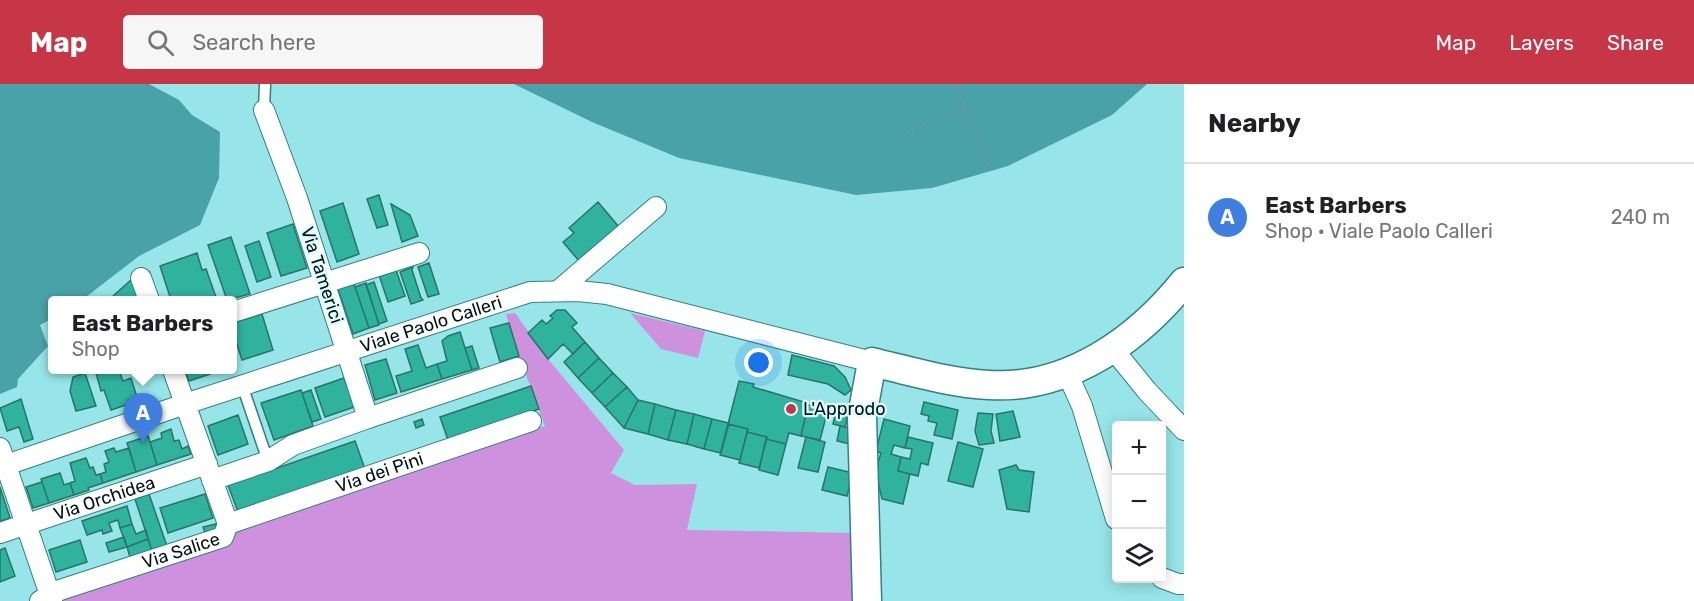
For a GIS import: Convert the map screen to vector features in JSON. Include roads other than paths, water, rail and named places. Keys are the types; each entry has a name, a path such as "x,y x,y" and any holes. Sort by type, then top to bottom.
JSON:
{"street":[{"name":"Via Tamerici","path":"264,110 297,198 368,418"},
{"path":"559,290 656,207"},
{"path":"237,311 418,253"},
{"path":"141,278 148,296"},
{"path":"867,601 862,416 872,362 955,381 989,385 1034,382 1067,372 1113,349 1140,329 1184,282"},
{"name":"Viale Paolo Calleri","path":"2,460 185,404 530,292 559,290 607,294 872,362"},
{"path":"1113,349 1147,391 1184,430"},
{"path":"209,472 268,461 293,445 517,368"},
{"path":"1067,372 1082,406 1112,506"},
{"name":"Via Salice","path":"47,599 60,590 223,537 228,524 175,374"},
{"name":"Via dei Pini","path":"228,524 531,421"},
{"path":"2,460 26,524 47,599"},
{"name":"Via Orchidea","path":"0,534 26,524 209,472"},
{"path":"1166,580 1184,584"}],"lane":[{"path":"264,110 265,84"},
{"path":"242,385 268,461"}],"water":[{"path":"0,84 149,84 179,100 192,115 220,132 219,178 200,225 139,256 87,296 48,296 48,321 40,325 48,346 18,379 17,387 0,394"},
{"path":"514,84 1147,84 1112,115 1008,166 932,188 856,195 679,158 592,122"}],"place":[{"name":"L'Approdo","path":"791,409"},
{"name":"East Barbers","path":"143,443"}]}
